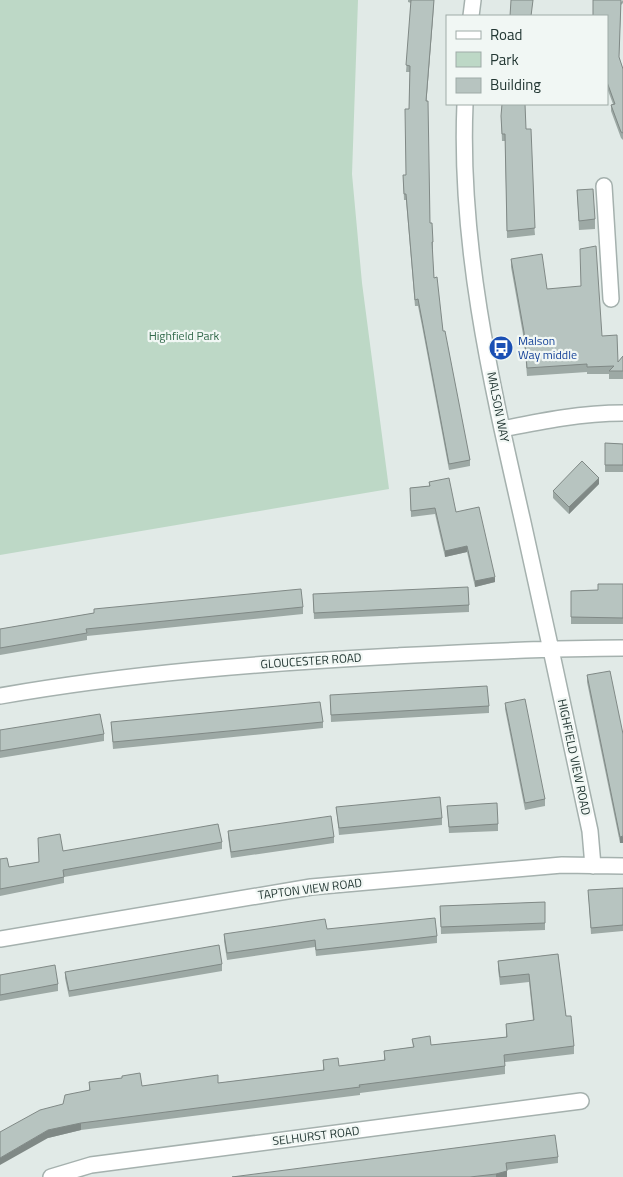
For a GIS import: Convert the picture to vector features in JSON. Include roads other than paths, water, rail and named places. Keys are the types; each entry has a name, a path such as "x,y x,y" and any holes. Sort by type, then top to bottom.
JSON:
{"street":[{"path":"471,15 473,0"},
{"name":"MALSON WAY","path":"465,105 465,176 478,305 502,429 551,648"},
{"path":"604,186 616,264 611,299"},
{"path":"502,429 561,418 623,412"},
{"name":"GLOUCESTER ROAD","path":"0,696 158,673 302,661 551,648 623,648"},
{"name":"HIGHFIELD VIEW ROAD","path":"551,648 590,831 593,866"},
{"name":"TAPTON VIEW ROAD","path":"0,939 311,887 562,865 623,866"},
{"name":"SELHURST ROAD","path":"61,1175 91,1165 581,1101"}],"place":[{"name":"Malson Way middle","path":"501,348"}],"park label":[{"name":"Highfield Park","path":"184,336"}]}
